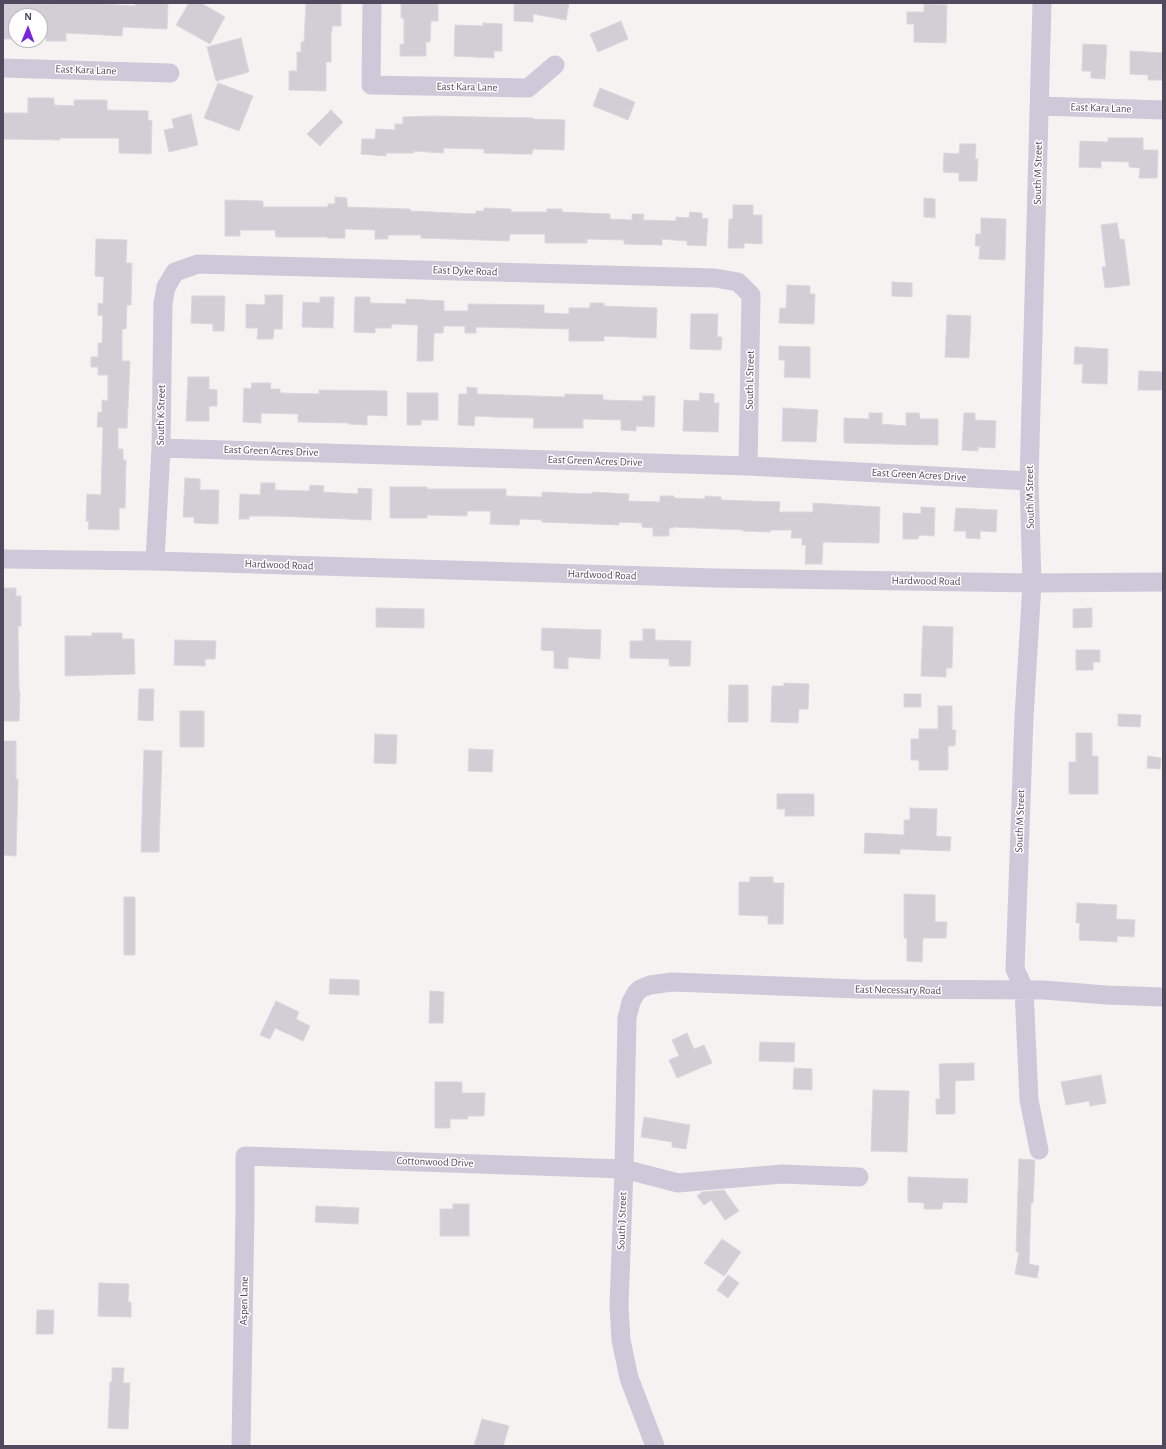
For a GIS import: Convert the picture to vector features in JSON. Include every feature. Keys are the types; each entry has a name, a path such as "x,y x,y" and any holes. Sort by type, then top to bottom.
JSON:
{"street":[{"name":"East Kara Lane","path":"372,3 371,85 528,88 556,65"},
{"name":"South M Street","path":"1024,990 1015,969 1024,717 1032,582 1029,481 1042,3"},
{"name":"East Kara Lane","path":"3,68 170,73"},
{"name":"East Kara Lane","path":"1040,106 1163,110"},
{"name":"East Dyke Road","path":"175,272 198,264 715,278 738,282 751,295"},
{"name":"South K Street","path":"155,561 161,448 163,303 166,286 175,272"},
{"name":"South L Street","path":"748,466 751,295"},
{"name":"East Green Acres Drive","path":"161,448 748,466 1029,481"},
{"name":"Hardwood Road","path":"3,559 155,561 715,578 1163,582"},
{"name":"East Necessary Road","path":"636,993 640,989 650,985 672,982 859,989 1044,990 1106,995 1163,997"},
{"path":"1024,990 1029,1100 1039,1150"},
{"name":"South J Street","path":"636,993 631,1002 627,1018 619,1306 621,1340 629,1378 655,1446"},
{"name":"Cottonwood Drive","path":"245,1156 624,1168 678,1183 782,1174 859,1177"},
{"name":"Aspen Lane","path":"240,1446 246,1210 245,1156"}],"building":[{"path":"3,3 86,3 135,6 135,3 168,3 167,29 123,27 122,36 66,33 66,41 48,41 48,8 8,8 8,39 3,39"},
{"path":"189,3 201,3 225,17 210,44 176,25"},
{"path":"306,3 341,3 341,26 332,26 331,62 326,62 326,91 289,90 289,71 297,71 297,52 301,52 301,42 304,42"},
{"path":"401,3 438,3 438,21 431,21 430,42 426,42 426,56 400,56 400,44 404,44 404,18 401,18"},
{"path":"514,3 569,3 566,20 533,14 533,22 514,21"},
{"path":"924,4 947,5 946,43 914,42 914,24 907,24 907,12 924,12"},
{"path":"621,21 628,39 598,52 590,34"},
{"path":"483,23 502,24 502,51 494,51 494,58 454,56 455,25 483,26"},
{"path":"241,38 249,72 216,81 207,47"},
{"path":"1083,44 1107,45 1105,79 1091,78 1091,71 1082,71"},
{"path":"1130,51 1163,53 1162,80 1148,80 1148,75 1130,74"},
{"path":"218,83 253,96 239,131 204,118"},
{"path":"600,88 635,102 628,120 593,106"},
{"path":"28,98 54,98 54,105 74,106 74,100 107,100 107,110 148,111 148,120 152,121 151,154 119,153 119,138 60,138 60,140 3,139 3,113 28,113"},
{"path":"331,110 343,122 320,146 307,134"},
{"path":"191,114 198,145 169,152 164,130 174,128 172,119"},
{"path":"432,116 565,120 564,150 533,149 532,154 516,154 484,153 484,149 444,148 443,153 414,151 414,153 386,153 386,156 361,154 362,139 375,139 376,129 395,130 395,124 403,124 403,117"},
{"path":"1108,138 1143,138 1143,150 1158,150 1157,178 1139,178 1140,168 1129,167 1129,162 1101,161 1101,168 1079,167 1080,141 1108,142"},
{"path":"960,144 976,144 975,159 978,159 977,181 959,181 959,173 943,172 944,153 959,154"},
{"path":"335,197 347,198 347,207 410,209 410,211 476,214 476,211 484,211 484,208 511,209 511,212 547,212 547,209 562,209 562,212 610,214 610,219 632,220 632,214 644,214 643,220 676,221 676,217 689,218 690,212 702,213 702,218 708,219 706,246 687,245 687,241 662,239 662,245 624,244 624,240 587,239 587,243 545,243 545,234 510,234 509,241 421,238 421,235 388,235 388,239 375,239 375,230 345,229 345,238 276,237 275,230 240,230 240,236 225,236 225,200 263,201 263,207 328,207 328,204 335,204"},
{"path":"924,198 935,199 935,218 924,217"},
{"path":"733,205 753,205 753,215 762,215 762,244 744,243 744,248 728,248 729,219 733,219"},
{"path":"981,218 1006,219 1005,260 979,259 980,246 975,246 976,234 981,234"},
{"path":"1117,223 1120,240 1124,239 1130,285 1105,288 1102,267 1106,267 1101,225"},
{"path":"96,239 127,240 126,263 132,263 131,305 127,305 126,329 122,329 122,361 130,361 127,428 118,428 118,449 123,449 123,460 126,460 125,508 119,508 119,530 88,529 89,521 86,521 87,494 101,495 103,427 97,427 98,412 102,412 102,400 108,401 108,375 98,375 98,367 91,367 91,357 98,357 98,343 102,343 103,316 98,315 98,303 103,304 104,277 95,276"},
{"path":"892,282 912,283 912,297 892,296"},
{"path":"787,285 810,286 810,294 815,294 814,324 779,323 780,308 786,308"},
{"path":"265,295 283,295 282,329 274,329 273,339 257,339 258,328 246,328 246,304 265,305"},
{"path":"192,296 225,296 224,331 213,331 213,324 191,323"},
{"path":"320,297 334,297 333,328 302,327 303,302 320,303"},
{"path":"355,297 370,297 370,303 406,304 406,299 444,301 444,311 468,311 468,304 544,305 544,313 569,314 569,308 590,308 590,303 604,303 604,306 657,308 656,338 604,336 604,341 569,341 569,329 476,327 476,333 465,333 465,326 444,326 443,333 434,333 433,361 417,361 418,325 392,324 391,328 375,328 375,333 354,332"},
{"path":"691,314 718,314 717,337 722,337 721,350 690,349"},
{"path":"947,315 971,316 969,358 945,357"},
{"path":"779,346 810,347 810,378 784,377 785,360 779,360"},
{"path":"1075,347 1108,349 1107,384 1082,383 1083,364 1074,364"},
{"path":"1139,371 1163,372 1163,390 1138,390"},
{"path":"188,377 209,377 209,389 217,390 217,406 209,406 209,421 186,421"},
{"path":"252,383 271,383 270,389 280,389 280,393 319,394 319,390 387,391 387,416 367,415 367,425 349,423 298,422 298,414 261,413 261,423 243,422 244,388 251,389"},
{"path":"467,387 477,388 477,394 565,397 565,394 603,395 603,400 643,401 643,396 655,396 654,427 636,426 636,431 621,430 621,420 583,419 583,428 533,428 534,418 475,416 474,426 458,425 459,394 467,394"},
{"path":"407,393 438,393 438,420 421,420 421,425 407,425"},
{"path":"700,393 714,394 714,403 719,403 718,432 683,431 684,400 699,401"},
{"path":"783,408 818,410 816,442 782,441"},
{"path":"869,413 882,413 882,424 906,426 906,413 919,413 920,419 938,419 938,445 844,443 844,418 869,419"},
{"path":"964,413 975,413 975,420 996,421 995,448 978,447 978,451 962,450"},
{"path":"185,478 200,479 200,490 219,490 218,524 194,523 194,517 183,517"},
{"path":"261,483 275,483 275,490 309,491 310,485 324,486 323,492 358,494 358,488 372,489 371,520 274,516 249,516 249,519 239,519 240,494 260,495"},
{"path":"390,487 427,487 427,489 506,489 506,496 542,497 542,492 629,494 628,501 660,502 660,496 705,499 705,496 721,497 721,500 780,502 779,512 813,512 813,503 880,507 879,543 823,542 822,564 805,564 806,545 802,545 802,538 791,538 792,530 770,530 770,532 674,527 669,528 669,536 653,536 653,528 642,527 642,523 619,522 619,525 542,522 542,520 520,519 519,525 490,524 491,511 467,511 467,516 427,515 427,518 390,518"},
{"path":"921,507 935,508 934,536 919,535 918,539 903,539 903,513 921,514"},
{"path":"956,508 997,510 996,532 980,531 980,539 966,538 966,531 954,531"},
{"path":"3,588 16,588 16,596 21,596 21,626 18,626 20,692 19,721 3,721"},
{"path":"376,608 424,609 424,628 376,627"},
{"path":"1092,608 1092,627 1073,628 1073,609"},
{"path":"923,626 953,627 952,668 946,668 946,677 921,676"},
{"path":"542,628 601,630 600,659 568,657 568,669 554,668 554,651 541,650"},
{"path":"643,629 655,629 655,640 691,641 690,666 669,666 669,659 630,658 630,641 643,641"},
{"path":"92,633 122,633 122,639 134,639 135,674 65,676 65,636 92,636"},
{"path":"175,640 216,641 215,659 205,659 205,666 174,665"},
{"path":"1076,650 1100,650 1100,662 1093,662 1093,670 1076,670"},
{"path":"784,683 809,684 808,709 799,709 798,723 771,722 772,686 784,686"},
{"path":"729,685 748,685 748,722 728,722"},
{"path":"139,689 154,689 153,721 138,720"},
{"path":"904,694 921,694 921,707 904,707"},
{"path":"938,706 952,706 952,730 956,730 955,746 948,746 948,770 919,770 919,760 911,760 911,739 919,739 919,729 938,729"},
{"path":"180,711 204,711 204,747 180,747"},
{"path":"1118,714 1141,715 1140,727 1118,726"},
{"path":"1076,733 1092,733 1092,756 1098,756 1098,794 1069,794 1069,762 1076,762"},
{"path":"375,734 397,735 396,764 374,763"},
{"path":"3,741 16,741 16,779 18,779 16,856 3,855"},
{"path":"469,749 493,750 492,772 468,771"},
{"path":"144,750 162,751 159,852 141,852"},
{"path":"1148,756 1161,758 1160,769 1147,768"},
{"path":"777,794 814,794 814,816 785,816 785,809 777,809"},
{"path":"910,808 937,809 936,836 951,837 950,851 900,849 900,854 864,853 865,833 904,835 904,820 910,820"},
{"path":"750,877 773,877 773,883 784,883 783,924 768,924 768,916 739,915 739,882 750,882"},
{"path":"904,894 935,895 935,922 947,922 946,938 923,938 922,962 907,961 907,938 904,938"},
{"path":"124,897 135,897 135,955 124,955"},
{"path":"1077,903 1117,905 1116,919 1135,920 1134,937 1117,936 1117,942 1079,940 1080,923 1076,923"},
{"path":"330,979 359,980 359,995 329,994"},
{"path":"430,991 444,992 443,1023 429,1023"},
{"path":"276,1001 299,1012 296,1019 310,1026 303,1041 275,1028 270,1039 260,1035"},
{"path":"687,1033 694,1049 704,1045 712,1063 677,1078 669,1060 679,1056 672,1040"},
{"path":"760,1042 795,1043 794,1062 759,1061"},
{"path":"974,1063 974,1080 955,1081 955,1114 936,1114 936,1099 940,1099 939,1064"},
{"path":"794,1068 812,1069 812,1090 793,1089"},
{"path":"1101,1075 1106,1103 1090,1106 1089,1101 1066,1105 1061,1082"},
{"path":"435,1082 462,1082 462,1093 485,1093 484,1116 468,1116 468,1119 450,1119 450,1128 435,1128"},
{"path":"873,1090 909,1091 907,1152 871,1151"},
{"path":"644,1117 690,1125 686,1149 672,1147 672,1142 641,1137"},
{"path":"1019,1159 1035,1160 1033,1203 1031,1203 1029,1264 1039,1266 1037,1278 1015,1274 1019,1252 1016,1252"},
{"path":"908,1177 968,1179 967,1203 943,1202 942,1209 924,1209 924,1203 908,1202"},
{"path":"724,1190 739,1211 725,1220 711,1200 704,1205 697,1196 702,1192"},
{"path":"453,1204 469,1204 469,1236 440,1236 440,1209 453,1209"},
{"path":"316,1206 359,1208 358,1224 315,1222"},
{"path":"722,1239 741,1252 724,1276 704,1263"},
{"path":"728,1275 739,1283 728,1298 717,1290"},
{"path":"99,1283 129,1284 128,1302 131,1302 131,1317 98,1316"},
{"path":"37,1310 54,1310 53,1334 36,1334"},
{"path":"112,1368 124,1368 123,1383 130,1383 128,1429 108,1428"},
{"path":"482,1419 509,1426 503,1446 474,1446"}]}
